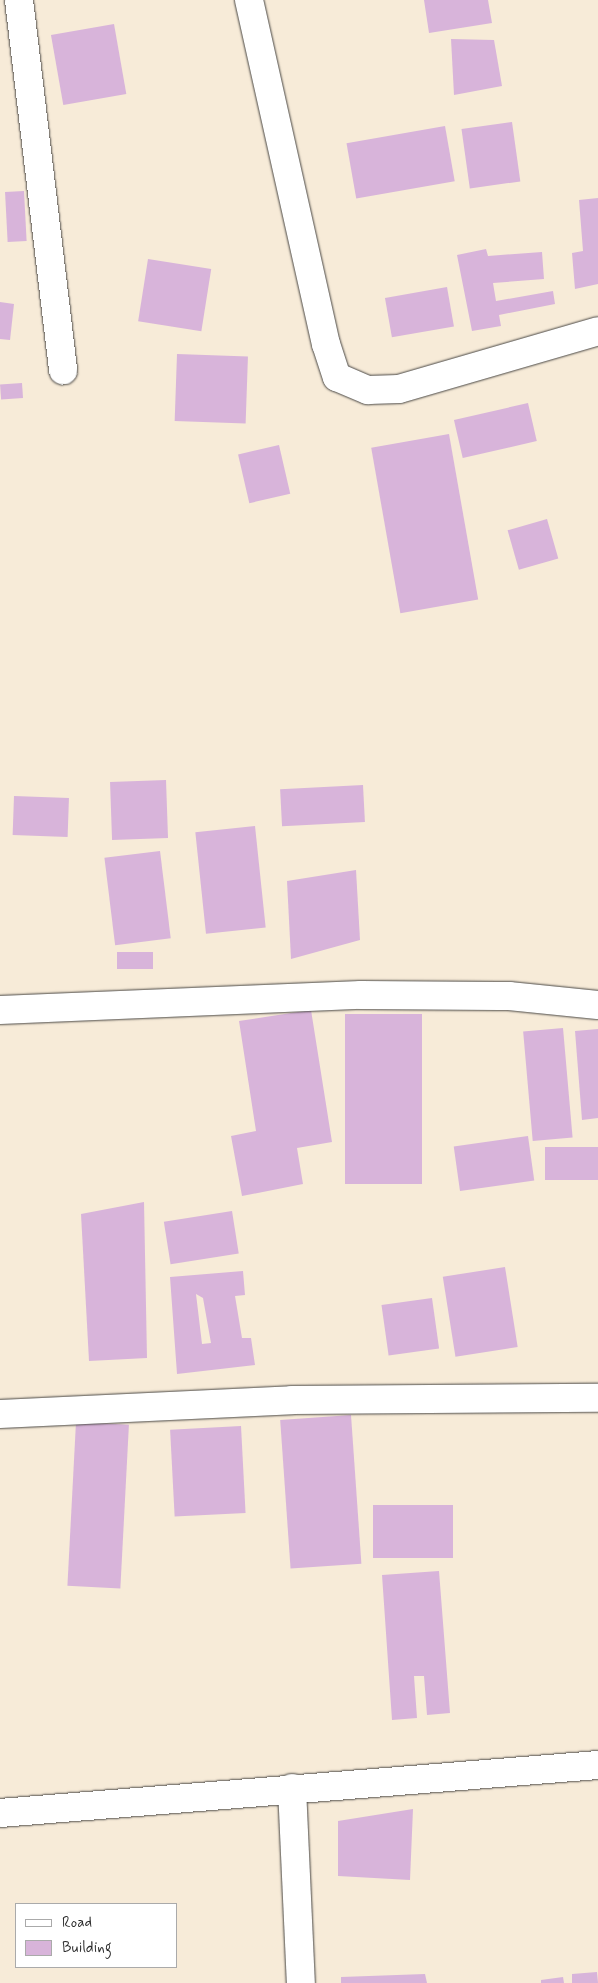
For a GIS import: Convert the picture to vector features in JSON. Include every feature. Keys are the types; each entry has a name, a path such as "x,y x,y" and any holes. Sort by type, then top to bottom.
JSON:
{"street":[{"path":"19,0 63,370"},
{"path":"249,0 326,344 337,377 368,390 399,389 598,331"},
{"path":"0,1010 361,995 509,996 598,1005"},
{"path":"0,1414 292,1400 598,1398"},
{"path":"0,1812 598,1765"},
{"path":"292,1788 301,1983"}],"building":[{"path":"424,0 488,0 492,23 429,33"},
{"path":"114,24 126,94 63,105 51,35"},
{"path":"451,39 494,40 502,86 454,95"},
{"path":"512,122 520,181 470,189 461,129"},
{"path":"445,126 455,181 356,199 347,143"},
{"path":"24,191 27,241 8,242 5,192"},
{"path":"598,198 598,284 575,289 572,253 583,251 579,200"},
{"path":"486,249 488,256 542,252 544,279 493,283 496,301 553,291 555,304 499,315 501,326 472,331 457,255"},
{"path":"148,259 211,269 201,331 138,321"},
{"path":"447,287 454,326 392,337 385,298"},
{"path":"0,302 14,304 10,340 0,339"},
{"path":"177,354 248,356 246,423 175,421"},
{"path":"22,383 23,398 1,399 0,385"},
{"path":"528,403 537,441 463,458 454,420"},
{"path":"449,434 478,599 400,613 371,448"},
{"path":"279,445 290,494 249,503 238,454"},
{"path":"547,519 558,558 519,570 508,530"},
{"path":"166,780 168,838 112,840 110,782"},
{"path":"363,785 365,822 282,826 280,789"},
{"path":"14,796 69,798 68,837 13,835"},
{"path":"255,826 266,927 206,934 195,832"},
{"path":"160,851 171,938 115,945 104,858"},
{"path":"356,870 360,940 291,959 287,881"},
{"path":"117,952 153,952 153,969 117,969"},
{"path":"311,1010 332,1142 297,1148 303,1184 242,1196 231,1136 256,1131 239,1021"},
{"path":"345,1014 422,1014 422,1184 345,1184"},
{"path":"563,1028 573,1138 533,1141 523,1031"},
{"path":"598,1029 598,1118 582,1120 575,1031"},
{"path":"528,1136 534,1181 460,1191 454,1146"},
{"path":"545,1147 598,1147 598,1180 545,1180"},
{"path":"144,1202 147,1358 89,1361 81,1214"},
{"path":"232,1211 239,1253 171,1264 164,1222"},
{"path":"505,1267 518,1347 455,1357 443,1277"},
{"path":"243,1271 245,1295 235,1296 242,1338 251,1338 255,1365 177,1374 170,1277","holes":["196,1294 203,1298 211,1343 202,1344"]},
{"path":"432,1298 439,1349 389,1356 381,1305"},
{"path":"351,1415 361,1564 291,1569 280,1420"},
{"path":"76,1422 129,1425 120,1589 67,1586"},
{"path":"241,1426 246,1513 175,1517 170,1430"},
{"path":"373,1505 453,1505 453,1558 373,1558"},
{"path":"439,1571 450,1713 427,1715 424,1676 414,1676 417,1718 392,1720 382,1575"},
{"path":"413,1809 410,1880 338,1876 338,1821"},
{"path":"597,1972 598,1983 572,1983 572,1974"},
{"path":"425,1974 427,1983 341,1983 341,1977"},
{"path":"563,1977 564,1983 541,1983 541,1980"}]}
